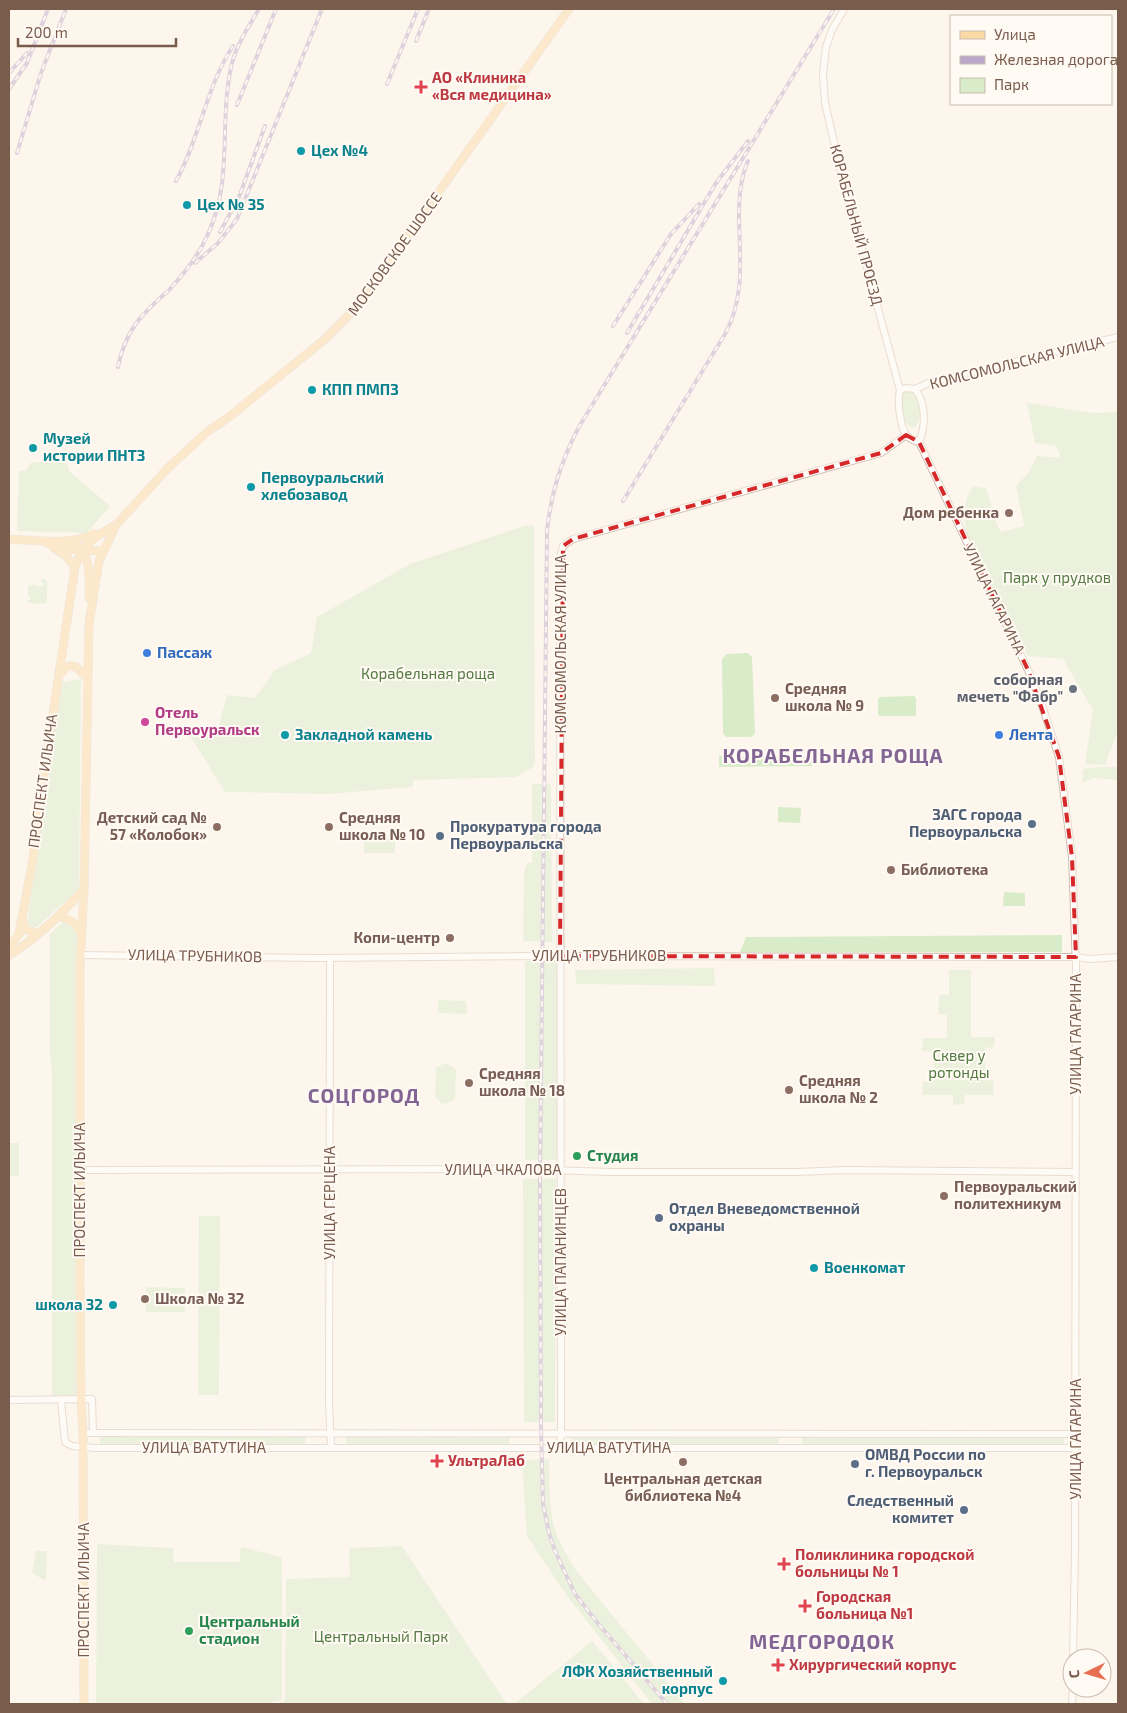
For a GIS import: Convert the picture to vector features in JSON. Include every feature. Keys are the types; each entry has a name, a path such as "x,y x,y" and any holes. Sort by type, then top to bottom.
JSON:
{"main road":[{"name":"МОСКОВСКОЕ ШОССЕ","path":"116,524 168,468 207,432 229,417 324,340 356,308 569,9"},
{"path":"9,539 64,541 85,538 116,524"},
{"name":"ПРОСПЕКТ ИЛЬИЧА","path":"9,948 19,934 33,859 38,810 75,567 82,550 93,537 116,524"},
{"name":"ПРОСПЕКТ ИЛЬИЧА","path":"90,617 99,561 116,524"},
{"path":"38,540 65,549 102,551"},
{"path":"64,541 74,544 82,550"},
{"path":"47,543 66,556 75,567"},
{"name":"ПРОСПЕКТ ИЛЬИЧА","path":"82,550 89,563 90,617 84,889 80,955 84,1704"},
{"path":"58,677 68,666 74,665 81,670 88,680"},
{"path":"9,955 38,934 84,889"},
{"path":"58,916 70,920 78,926 81,934"},
{"path":"22,918 25,928 38,934"}],"street":[{"name":"КОРАБЕЛЬНЫЙ ПРОЕЗД","path":"844,9 828,38 824,59 823,82 825,104 840,168 900,390 898,395 901,423 906,435"},
{"name":"КОМСОМОЛЬСКАЯ УЛИЦА","path":"900,390 906,388 916,389 940,380 1118,337"},
{"path":"906,435 911,440 919,442 924,424 921,401 916,389"},
{"name":"КОМСОМОЛЬСКАЯ УЛИЦА","path":"560,956 560,559 562,546 572,539 881,453 906,435"},
{"name":"УЛИЦА ГАГАРИНА","path":"919,442 1040,699 1059,757 1072,857 1076,957 1076,1448 1073,1648"},
{"name":"УЛИЦА ТРУБНИКОВ","path":"80,955 330,958 532,956 543,958 560,956 1076,957 1090,959 1118,957"},
{"name":"УЛИЦА ПАПАНИНЦЕВ","path":"557,1447 561,1441 560,956"},
{"name":"УЛИЦА ГЕРЦЕНА","path":"330,958 331,1448"},
{"name":"УЛИЦА ЧКАЛОВА","path":"80,1170 561,1170 610,1172 797,1172 846,1170 1075,1172"},
{"path":"9,1400 92,1399 94,1402 93,1432 83,1446 72,1446 65,1442 62,1400"},
{"name":"УЛИЦА ВАТУТИНА","path":"83,1433 1076,1434"},
{"name":"УЛИЦА ВАТУТИНА","path":"83,1446 95,1448 1076,1448"}],"highlighted area":[{"path":"906,435 919,442 1028,670 1059,757 1072,857 1076,957 560,956 563,546 573,539 881,453"}],"green space":[{"path":"910,390 918,396 921,406 916,427 911,428 905,421 901,406 905,392"},
{"name":"Парк у прудков","path":"1027,403 1094,413 1118,412 1118,730 1105,765 1085,764 1093,710 1063,659 1028,656 967,535 963,514 967,498 973,486 986,488 1001,532 1024,526 1016,486 1029,472 1037,456 1061,458 1056,446 1035,443"},
{"path":"67,460 69,471 110,506 87,533 17,531 19,471 26,471 30,463"},
{"name":"Корабельная роща","path":"527,525 534,526 535,762 533,767 516,777 413,780 413,787 328,794 225,792 189,734 219,725 227,695 255,698 275,670 311,653 317,617 410,564"},
{"path":"44,578 47,581 47,602 43,604 29,603 27,601 31,598 28,595 28,586 42,587 44,584 40,581"},
{"path":"748,653 752,657 755,733 751,737 726,737 723,733 722,659 727,654"},
{"path":"81,679 79,889 37,927 33,927 27,923 62,682"},
{"path":"914,696 916,698 915,716 878,715 878,699 880,697"},
{"path":"719,756 812,757 812,766 719,767"},
{"path":"1118,767 1118,780 1093,778 1082,783 1083,769"},
{"path":"532,784 551,784 552,942 523,941 524,873 527,863 532,863"},
{"path":"778,807 801,808 800,823 778,822"},
{"path":"395,838 395,853 364,853 364,839"},
{"path":"1004,892 1025,893 1025,906 1003,906"},
{"path":"63,922 69,922 78,935 76,1396 52,1396 50,934"},
{"path":"1062,935 1062,952 740,952 746,937"},
{"path":"525,961 557,961 557,1160 525,1160"},
{"path":"714,968 715,986 576,984 575,970"},
{"name":"Сквер у ротонды","path":"949,970 971,970 971,1037 995,1037 994,1047 985,1048 985,1080 994,1081 993,1095 965,1095 964,1104 953,1105 953,1095 923,1095 922,1082 934,1081 934,1052 922,1051 923,1038 947,1038 947,1015 938,1014 939,995 949,995"},
{"path":"438,1000 466,1001 467,1014 438,1013"},
{"path":"445,1063 456,1070 455,1098 453,1101 442,1104 435,1097 436,1068"},
{"path":"9,1143 19,1143 19,1176 9,1176"},
{"path":"523,1179 556,1179 555,1422 524,1422"},
{"path":"199,1216 220,1216 219,1395 198,1395"},
{"path":"146,1287 185,1288 185,1312 146,1312"},
{"path":"306,1436 305,1446 100,1445 100,1437"},
{"path":"346,1436 510,1437 509,1445 346,1445"},
{"path":"1064,1436 1064,1446 802,1445 802,1437"},
{"path":"572,1437 779,1438 778,1446 572,1445"},
{"path":"549,1459 553,1524 566,1553 578,1573 685,1704 652,1704 567,1596 527,1536 522,1460"},
{"name":"Центральный стадион","path":"97,1544 173,1548 174,1562 239,1562 241,1547 282,1557 282,1700 261,1704 96,1704"},
{"name":"Центральный Парк","path":"402,1546 507,1704 278,1704 285,1701 286,1579 350,1577 349,1548"},
{"path":"36,1551 47,1551 46,1581 32,1573"},
{"path":"592,1641 644,1704 514,1704"}],"railway":[{"path":"9,89 27,63 48,9"},
{"path":"17,153 41,73 66,9"},
{"path":"118,367 124,345 135,325 186,271 208,234 221,192 226,107 232,63 240,42 259,9"},
{"path":"237,105 276,9"},
{"path":"195,263 218,243 237,219 322,9"},
{"path":"387,84 418,9"},
{"path":"416,41 429,9"},
{"path":"667,1704 575,1594 555,1551 543,1504 540,1178 547,531 551,503 558,476 580,425 834,9"},
{"path":"176,181 191,148 216,78 233,46"},
{"path":"9,73 27,53"},
{"path":"220,232 239,197 265,126"},
{"path":"627,333 716,183 748,141"},
{"path":"623,501 725,334 731,320 736,306 740,278 740,196 743,175 748,161"},
{"path":"613,326 671,234 699,204"}],"place":[{"name":"АО «Клиника «Вся медицина»","path":"421,87"},
{"name":"Цех №4","path":"301,151"},
{"name":"Цех № 35","path":"187,205"},
{"name":"КПП ПМПЗ","path":"312,390"},
{"name":"Музей истории ПНТЗ","path":"33,448"},
{"name":"Первоуральский хлебозавод","path":"251,487"},
{"name":"Дом ребенка","path":"1009,513"},
{"name":"Пассаж","path":"147,653"},
{"name":"соборная мечеть \"Фабр\"","path":"1073,689"},
{"name":"Средняя школа № 9","path":"775,698"},
{"name":"Отель Первоуральск","path":"145,722"},
{"name":"Закладной камень","path":"285,735"},
{"name":"Лента","path":"999,735"},
{"name":"ЗАГС города Первоуральска","path":"1032,824"},
{"name":"Детский сад № 57 «Колобок»","path":"217,827"},
{"name":"Средняя школа № 10","path":"329,827"},
{"name":"Прокуратура города Первоуральска","path":"440,836"},
{"name":"Библиотека","path":"891,870"},
{"name":"Копи-центр","path":"450,938"},
{"name":"Средняя школа № 18","path":"469,1083"},
{"name":"Средняя школа № 2","path":"789,1090"},
{"name":"Студия","path":"577,1156"},
{"name":"Первоуральский политехникум","path":"944,1196"},
{"name":"Отдел Вневедомственной охраны","path":"659,1218"},
{"name":"Военкомат","path":"814,1268"},
{"name":"Школа № 32","path":"145,1299"},
{"name":"школа 32","path":"113,1305"},
{"name":"УльтраЛаб","path":"437,1461"},
{"name":"Центральная детская библиотека №4","path":"683,1462"},
{"name":"ОМВД России по г. Первоуральск","path":"855,1464"},
{"name":"Следственный комитет","path":"964,1510"},
{"name":"Поликлиника городской больницы № 1","path":"784,1564"},
{"name":"Городская больница №1","path":"805,1606"},
{"name":"Центральный стадион","path":"189,1631"},
{"name":"Хирургический корпус","path":"778,1665"},
{"name":"ЛФК Хозяйственный корпус","path":"723,1681"}],"district":[{"name":"КОРАБЕЛЬНАЯ РОЩА","path":"833,756"},
{"name":"СОЦГОРОД","path":"364,1096"},
{"name":"МЕДГОРОДОК","path":"822,1642"}]}
